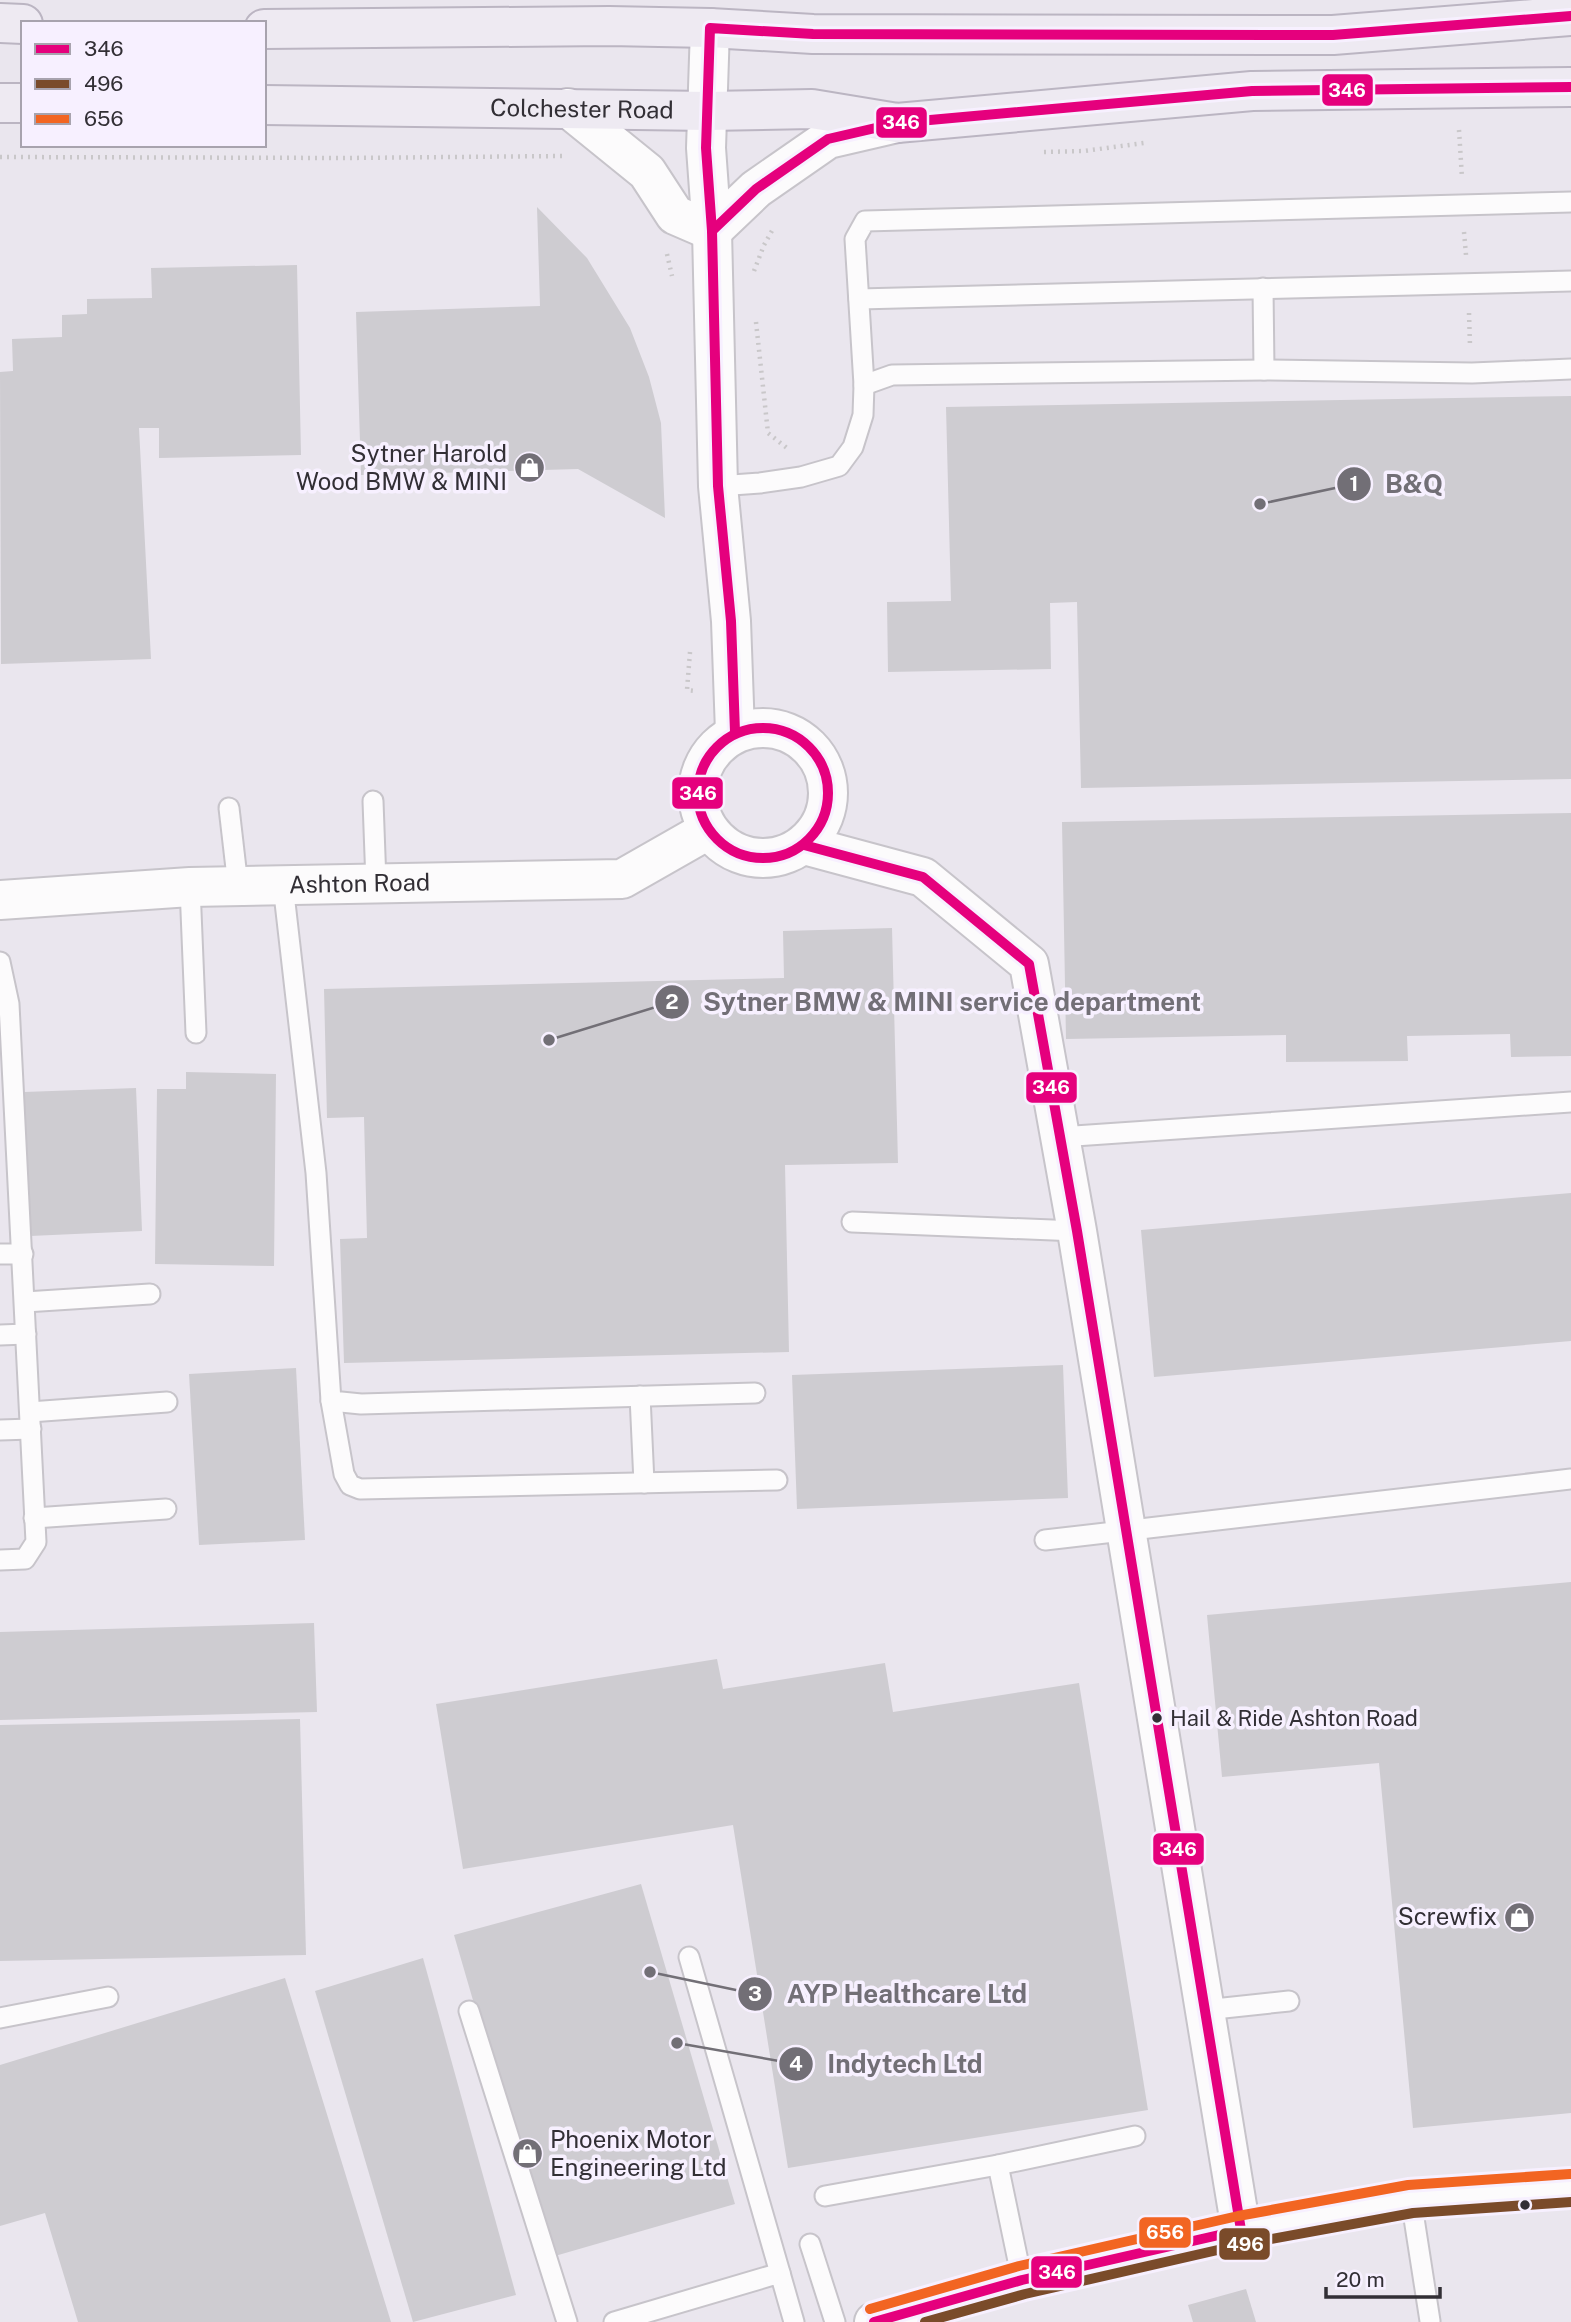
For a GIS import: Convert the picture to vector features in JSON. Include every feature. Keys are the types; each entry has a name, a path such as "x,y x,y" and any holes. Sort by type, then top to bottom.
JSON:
{"highway":[{"path":"266,29 609,26 813,34 1333,35 1571,16"},
{"path":"0,23 21,24"},
{"name":"Colchester Road","path":"266,105 708,111 812,109 897,123 1252,91 1571,87"},
{"path":"0,103 21,103"}],"street":[{"path":"710,28 706,148 712,231 718,486 731,621 735,732"},
{"path":"568,108 647,172 675,215 712,231"},
{"path":"712,231 756,189 828,139 897,123"},
{"path":"758,726 790,732 809,745 824,765 829,787 825,818 804,845 793,852 771,859 747,857 726,847 708,830 697,800 699,777 709,754 735,732 758,726"},
{"name":"Ashton Road","path":"0,900 190,887 622,879 708,830"},
{"path":"804,845 923,877 1029,964 1077,1231 1241,2230"},
{"path":"874,2322 1022,2280 1241,2230 1411,2199 1571,2188"}],"lane":[{"path":"718,486 801,477 839,466 853,447 863,415 864,386 855,239 865,221 1571,202"},
{"path":"859,299 1571,281"},
{"path":"1263,288 1264,370"},
{"path":"864,386 892,375 1264,370 1472,373 1571,369"},
{"path":"373,801 376,883"},
{"path":"229,807 238,886"},
{"path":"283,885 316,1173 331,1401 344,1474 350,1485 360,1489 777,1480"},
{"path":"190,887 197,1033"},
{"path":"0,962 9,1004 36,1542 25,1559 0,1560"},
{"path":"1060,1137 1571,1102"},
{"path":"852,1222 1077,1231"},
{"path":"0,1255 23,1254"},
{"path":"25,1302 150,1294"},
{"path":"0,1335 26,1334"},
{"path":"331,1401 361,1404 755,1393"},
{"path":"639,1396 644,1483"},
{"path":"0,1430 30,1420 167,1402"},
{"path":"1045,1540 1571,1479"},
{"path":"34,1518 166,1509"},
{"path":"689,1957 794,2322"},
{"path":"0,2018 108,1997"},
{"path":"1205,2010 1289,2001"},
{"path":"469,2011 567,2322"},
{"path":"825,2196 998,2165 1135,2136"},
{"path":"998,2165 1022,2280"},
{"path":"1411,2199 1430,2321"},
{"path":"810,2244 835,2322"},
{"path":"614,2322 780,2273"}],"path":[{"path":"1446,130 1459,130"},
{"path":"1042,152 1084,151 1152,142"},
{"path":"0,158 345,159 575,156"},
{"path":"754,283 754,270 775,226"},
{"path":"756,309 757,347 768,433 796,454 801,477"}],"building":[{"path":"537,207 587,258 630,328 649,377 661,423 665,518 578,469 361,475 356,312 540,306"},
{"path":"297,265 301,455 159,458 159,428 139,428 151,659 1,664 0,372 13,371 12,339 62,337 62,315 87,314 87,299 152,298 151,268"},
{"path":"1571,396 1571,779 1081,788 1077,602 1050,603 1051,669 888,672 887,602 951,601 946,407"},
{"path":"1571,813 1571,1056 1511,1057 1510,1034 1407,1036 1408,1061 1286,1062 1286,1035 1066,1039 1062,822"},
{"path":"892,928 898,1163 785,1165 789,1352 344,1363 340,1239 367,1238 364,1117 327,1118 324,989 784,978 783,931"},
{"path":"186,1072 276,1074 274,1266 155,1264 157,1089 186,1089"},
{"path":"136,1088 142,1231 30,1236 24,1092"},
{"path":"1571,1193 1571,1341 1154,1377 1141,1230"},
{"path":"1063,1365 1068,1498 797,1509 792,1375"},
{"path":"296,1368 305,1540 199,1545 189,1374"},
{"path":"1571,1582 1571,2113 1413,2128 1379,1763 1222,1777 1207,1615"},
{"path":"314,1623 317,1712 0,1720 0,1632"},
{"path":"717,1659 723,1689 885,1663 893,1712 1079,1683 1148,2110 788,2168 733,1825 463,1869 436,1704"},
{"path":"300,1719 306,1955 0,1961 0,1725"},
{"path":"641,1884 735,2204 548,2258 454,1935"},
{"path":"423,1958 516,2295 413,2322 315,1991"},
{"path":"285,1978 391,2322 78,2322 45,2213 0,2226 0,2065"},
{"path":"1246,2289 1256,2322 1193,2322 1188,2305"}],"transit line":[{"name":"346","path":"735,732 731,621 718,486 712,231 706,148 710,28 813,34 1333,35 1571,16"},
{"name":"346","path":"712,231 756,189 828,139 897,123 1252,91 1571,87"},
{"name":"346","path":"763,728 788,733 809,747 823,768 828,793 823,818 809,839 788,853 763,858 738,853 717,839 703,818 698,793 703,768 717,747 738,733 763,728"},
{"name":"346","path":"804,845 923,877 1029,964 1077,1231 1241,2230"},
{"name":"656","path":"870,2309 1019,2266 1238,2216 1408,2185 1570,2174"},
{"name":"496","path":"925,2322 1025,2294 1244,2244 1413,2213 1571,2202"},
{"name":"346","path":"874,2322 1022,2280 1241,2230"}],"place":[{"name":"Sytner Harold Wood BMW & MINI","path":"530,468"},
{"name":"B&Q","path":"1260,504"},
{"name":"Sytner BMW & MINI service department","path":"549,1040"},
{"name":"Hail & Ride Ashton Road","path":"1157,1718"},
{"name":"Screwfix","path":"1520,1917"},
{"name":"AYP Healthcare Ltd","path":"650,1972"},
{"name":"Indytech Ltd","path":"677,2043"},
{"name":"Phoenix Motor Engineering Ltd","path":"527,2154"}]}
